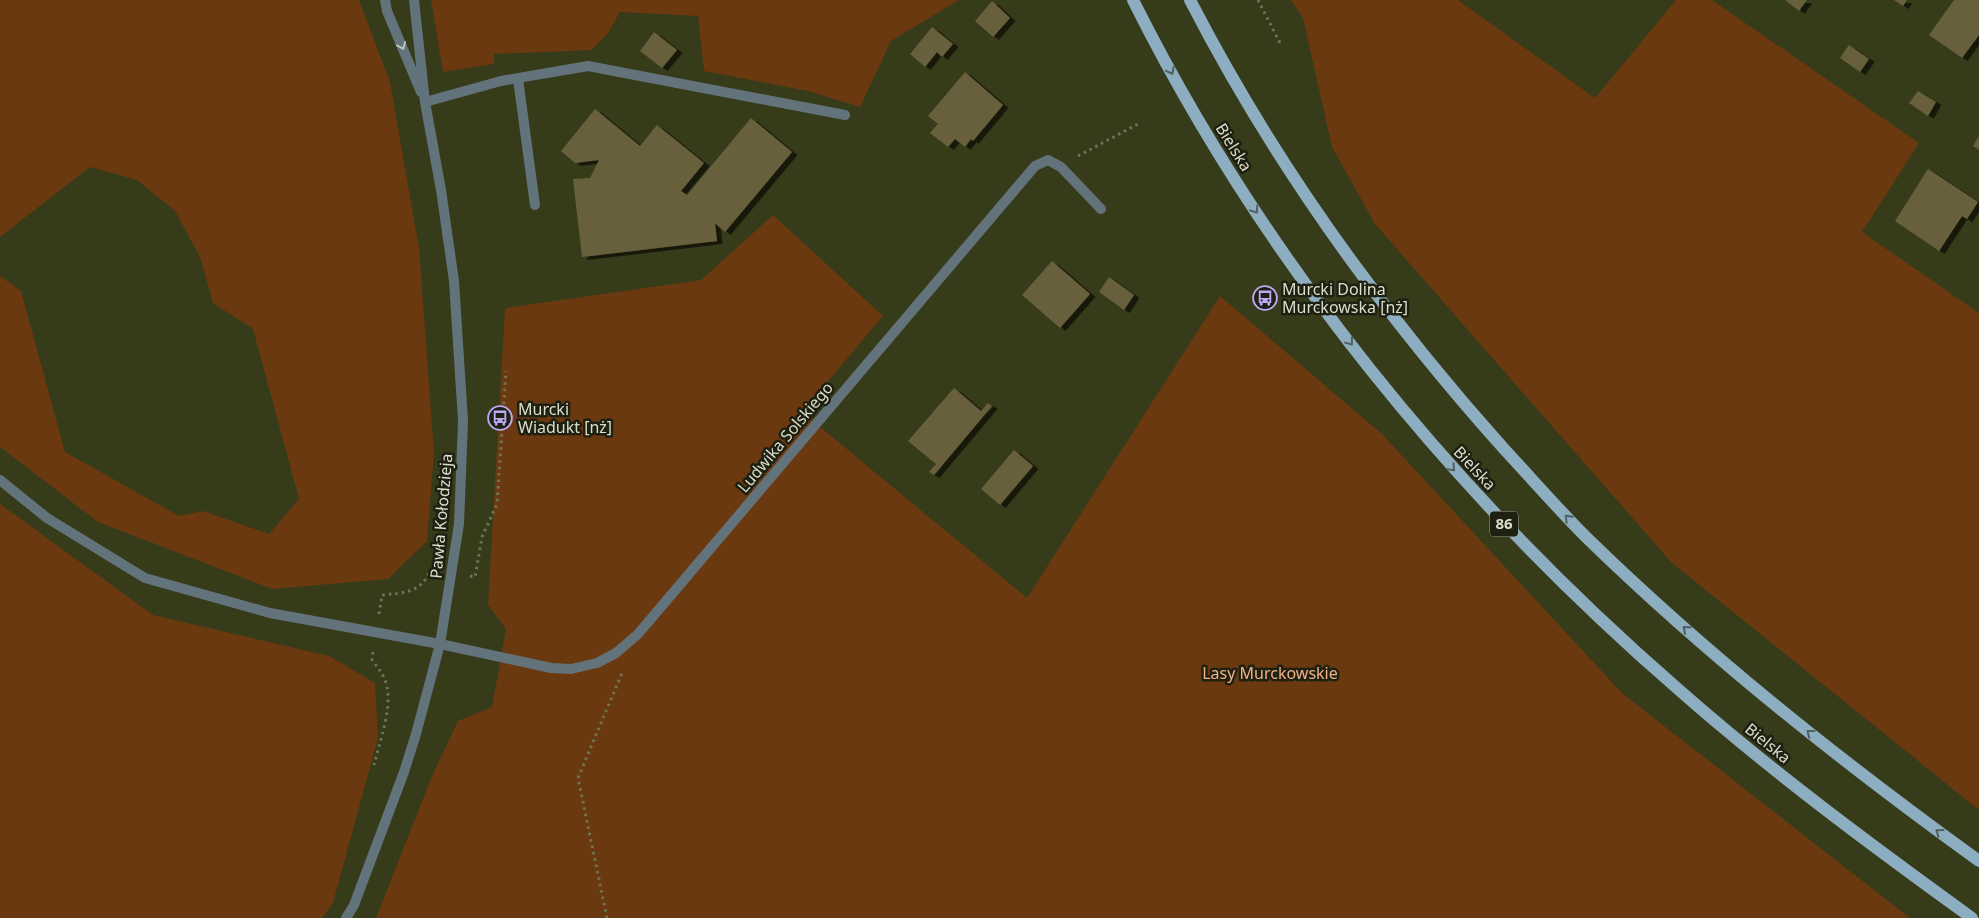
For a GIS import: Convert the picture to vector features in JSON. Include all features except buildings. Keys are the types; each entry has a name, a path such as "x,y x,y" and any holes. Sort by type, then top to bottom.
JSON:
{"main road":[{"name":"Bielska","path":"1133,0 1188,103 1243,192 1301,278 1372,371 1442,456 1550,570 1678,689 1754,753 1879,850 1972,918"},
{"name":"Bielska","path":"1190,0 1222,59 1282,159 1344,249 1403,329 1447,384 1542,491 1585,536 1729,668 1840,757 1979,861"}],"street":[{"name":"Pawła Kołodzieja","path":"385,0 387,11 425,102"},
{"name":"Pawła Kołodzieja","path":"346,918 354,905 404,772 416,734 440,644 459,524 463,421 454,281 441,190 425,102 414,0"},
{"path":"425,102 501,81 588,66 845,115"},
{"path":"518,79 535,205"},
{"name":"Ludwika Solskiego","path":"440,644 551,668 571,669 597,663 616,653 638,634 1035,166 1048,160 1061,167 1101,209"},
{"path":"0,480 47,518 145,578 270,613 440,644"}],"path":[{"path":"1258,0 1280,43"},
{"path":"1082,154 1138,124"},
{"path":"607,918 578,778 623,670"}],"green space":[{"path":"0,0 359,0 390,82 419,248 434,453 427,541 388,579 272,589 98,522 0,447 0,276 21,291 65,452 179,516 203,511 269,534 299,499 253,329 213,303 200,257 175,211 137,180 90,167 0,237"},
{"path":"431,0 959,0 891,41 860,107 808,91 704,71 698,16 620,12 608,33 592,50 494,54 494,64 443,72"},
{"path":"1291,0 1458,0 1595,98 1676,0 1712,0 1919,143 1862,232 1979,313 1979,810 1671,562 1375,224 1332,147 1303,18"},
{"name":"Lasy Murckowskie","path":"773,215 883,316 802,412 1027,598 1220,296 1382,434 1622,693 1910,918 376,918 432,776 458,721 492,707 506,629 488,605 505,308 701,280"},
{"path":"0,504 153,615 329,656 375,683 378,738 333,903 322,918 0,918"}],"place":[{"name":"Murcki Dolina Murckowska [nż]","path":"1265,298"},
{"name":"Murcki Wiadukt [nż]","path":"500,418"}]}
